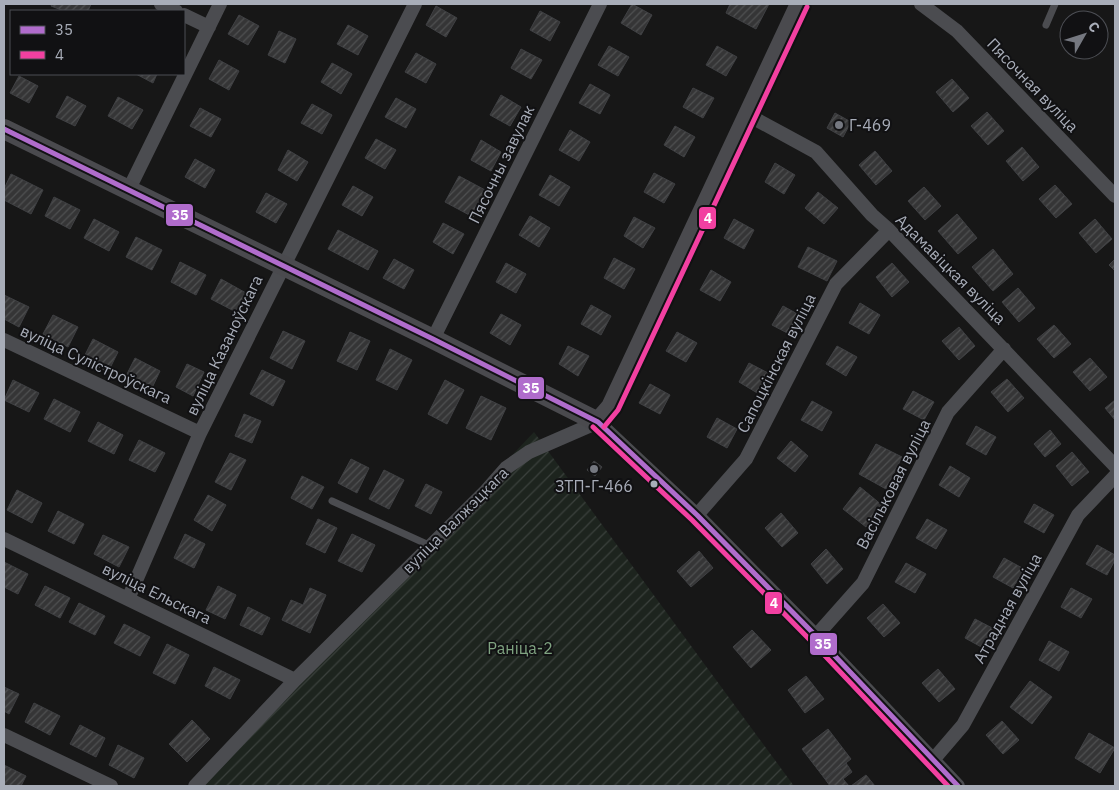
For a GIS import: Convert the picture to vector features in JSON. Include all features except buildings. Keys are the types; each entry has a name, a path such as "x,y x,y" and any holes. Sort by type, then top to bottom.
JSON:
{"street":[{"path":"161,4 174,10"},
{"path":"128,191 220,4"},
{"name":"вуліца Казаноўскага","path":"128,598 200,433 415,4"},
{"name":"Пясочны завулак","path":"433,339 600,4"},
{"name":"вуліца Валжэцкага","path":"196,786 295,680 485,492 506,468 529,452 598,422 612,407 800,4"},
{"name":"Пясочная вуліца","path":"921,4 957,32 1115,196"},
{"path":"185,15 209,27"},
{"name":"Адамавіцкая вуліца","path":"748,115 816,152 872,215 889,230 1115,466"},
{"path":"4,129 598,422 698,515 958,786"},
{"name":"Сапоцкінская вуліца","path":"698,515 746,459 836,284 889,230"},
{"name":"вуліца Сулістроўскага","path":"4,340 200,433"},
{"name":"Васільковая вуліца","path":"816,636 863,583 948,412 1004,349"},
{"name":"Атрадная вуліца","path":"933,760 963,725 1078,515 1115,476"},
{"name":"вуліца Ельскага","path":"4,539 295,680"},
{"path":"4,735 111,786"}],"lane":[{"path":"1046,25 1055,4"},
{"path":"332,501 431,546"}],"green space":[{"name":"Раніца-2","path":"534,432 794,786 198,786"}],"transit line":[{"name":"4","path":"604,427 618,410 807,7"},
{"name":"35","path":"4,129 598,422 697,515 816,636 958,786"},
{"name":"4","path":"593,427 692,520 811,641 948,786"}],"place":[{"name":"Г-469","path":"839,125"},
{"name":"ЗТП-Г-466","path":"594,469"}]}
